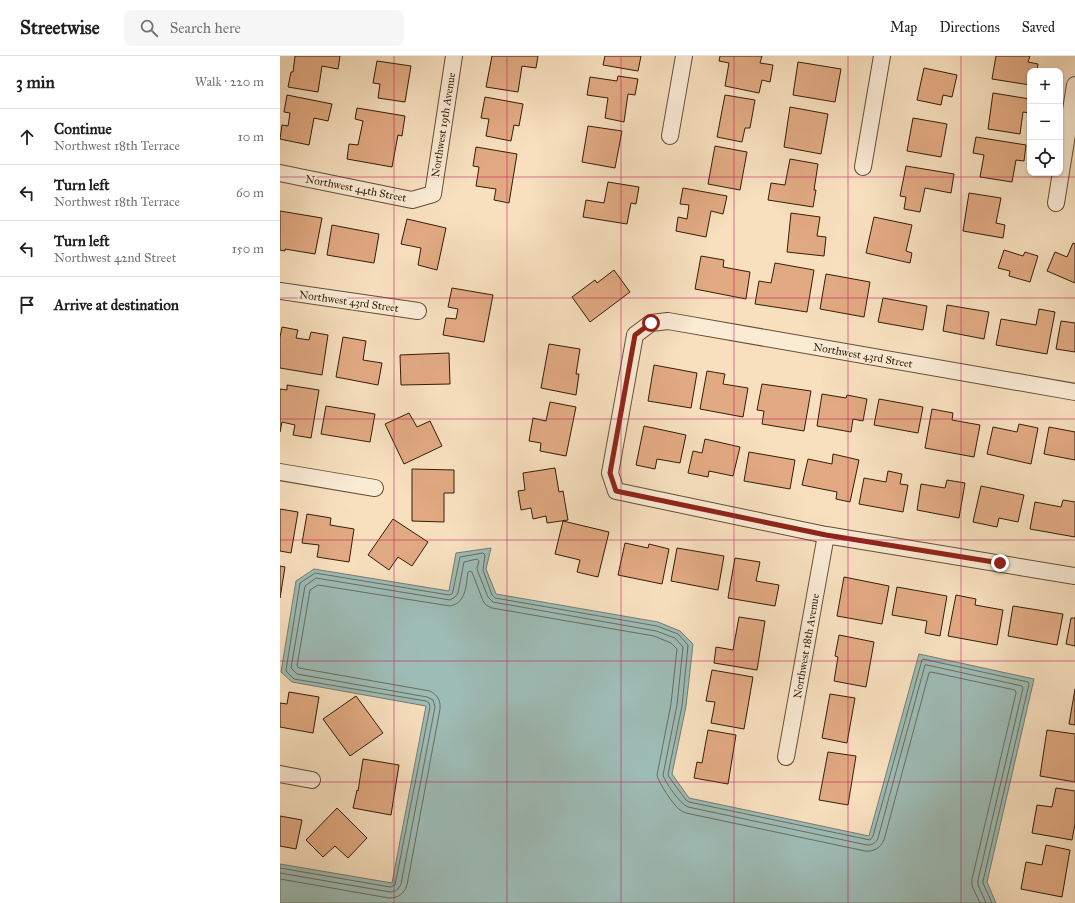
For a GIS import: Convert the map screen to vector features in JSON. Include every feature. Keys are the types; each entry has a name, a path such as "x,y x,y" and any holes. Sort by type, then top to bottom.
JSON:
{"street":[{"name":"Northwest 19th Avenue","path":"433,194 454,56"},
{"path":"670,136 684,56"},
{"path":"863,168 882,56"},
{"path":"1056,203 1075,85"},
{"name":"Northwest 44th Street","path":"280,173 412,200 433,194"},
{"name":"Northwest 43rd Street","path":"280,291 418,311"},
{"name":"Northwest 43rd Street","path":"826,535 616,491 610,473 635,335 651,323 668,321 1075,392"},
{"path":"280,472 376,488"},
{"path":"826,535 1075,576"},
{"name":"Northwest 18th Avenue","path":"786,758 826,535"},
{"path":"280,774 312,780"}],"water":[{"path":"491,548 486,569 496,594 658,622 680,631 693,644 686,706 672,774 689,798 869,836 919,654 1034,679 987,882 996,903 280,903 280,864 392,883 426,706 292,682 281,672 296,581 314,569 449,591 456,553"}],"building":[{"path":"295,56 340,56 338,69 322,66 318,92 288,87 291,72 293,72"},
{"path":"492,56 538,56 536,68 522,66 518,92 486,87"},
{"path":"605,56 641,56 638,71 603,65"},
{"path":"720,56 762,56 760,63 773,65 770,82 762,80 759,93 725,86 729,63 719,61"},
{"path":"996,56 1030,56 1028,62 1038,64 1037,68 1027,68 1027,85 992,79"},
{"path":"377,61 411,66 405,102 378,98 380,84 373,83"},
{"path":"798,62 841,69 835,102 793,95"},
{"path":"924,68 957,75 952,97 943,95 941,105 917,100"},
{"path":"618,76 638,79 635,95 628,94 624,122 605,118 608,98 587,95 590,77 617,81"},
{"path":"993,93 1027,99 1027,113 1023,112 1020,134 988,129"},
{"path":"287,95 332,104 328,121 314,118 309,145 280,139 282,125 288,126 290,113 284,112"},
{"path":"725,95 755,100 750,128 745,128 742,142 717,137"},
{"path":"485,97 523,104 519,126 514,125 511,141 486,136 489,119 481,118"},
{"path":"790,107 828,114 821,154 784,147"},
{"path":"357,108 405,116 402,136 398,135 392,167 347,159 349,144 358,145 363,121 355,119"},
{"path":"913,118 947,124 941,157 907,151"},
{"path":"588,126 622,131 615,168 582,162"},
{"path":"976,137 1026,145 1024,161 1016,160 1012,182 980,177 984,155 973,153"},
{"path":"715,146 747,152 740,190 708,184"},
{"path":"476,147 517,154 509,203 494,200 496,189 476,186 479,167 473,166"},
{"path":"790,159 818,164 813,207 768,200 771,183 785,185"},
{"path":"906,166 954,174 951,193 925,188 920,212 904,209 906,197 900,196"},
{"path":"608,182 639,187 636,204 631,203 627,224 583,217 586,200 604,203"},
{"path":"683,188 727,196 723,214 711,211 706,237 676,231 678,217 687,219 689,205 680,204"},
{"path":"969,193 1001,198 996,223 1005,225 1003,238 963,231"},
{"path":"280,211 322,218 315,254 285,249 285,251 280,250"},
{"path":"791,213 820,217 817,236 826,237 824,256 787,252"},
{"path":"874,217 912,225 906,251 912,253 910,263 866,253"},
{"path":"407,219 446,228 437,270 418,265 421,248 401,244"},
{"path":"332,225 379,234 374,263 327,255"},
{"path":"1073,243 1075,244 1075,283 1047,271 1055,252 1067,257"},
{"path":"1004,250 1023,256 1025,252 1038,256 1030,282 1009,276 1010,271 998,268"},
{"path":"701,256 724,260 723,267 750,272 746,299 695,289"},
{"path":"775,263 814,270 807,312 755,304 759,281 771,283"},
{"path":"614,270 630,292 590,322 572,297 595,280 597,283"},
{"path":"826,274 870,282 864,317 820,309"},
{"path":"452,288 493,295 484,342 443,335 446,318 456,319 458,309 448,307"},
{"path":"883,298 927,306 923,330 878,322"},
{"path":"947,305 989,312 984,339 943,331"},
{"path":"1039,309 1055,312 1047,354 996,345 1001,319 1036,325"},
{"path":"1061,321 1075,323 1075,352 1056,349"},
{"path":"282,327 298,330 296,338 309,340 311,332 328,335 322,375 280,368 280,337"},
{"path":"343,337 366,341 363,360 382,363 378,385 336,377"},
{"path":"549,344 580,349 576,374 579,374 576,395 541,388"},
{"path":"449,353 450,384 401,385 400,355"},
{"path":"654,365 697,373 691,408 648,401"},
{"path":"707,371 725,374 723,384 748,388 743,417 700,409"},
{"path":"762,384 811,391 804,431 762,424 764,411 757,410"},
{"path":"287,385 319,390 311,438 293,435 295,425 282,422 280,432 280,389 287,390"},
{"path":"822,394 846,398 847,395 867,399 863,421 853,419 851,432 817,426"},
{"path":"879,399 923,407 918,433 874,425"},
{"path":"550,402 576,407 566,456 540,451 541,443 529,441 533,418 546,421"},
{"path":"326,406 375,414 370,442 321,434"},
{"path":"932,409 953,413 952,420 980,425 974,457 925,448"},
{"path":"409,413 417,427 430,421 442,446 404,464 385,424"},
{"path":"1019,424 1038,428 1031,464 987,454 993,427 1017,432"},
{"path":"644,426 686,435 680,463 657,459 655,469 636,465"},
{"path":"1049,427 1075,432 1075,460 1044,454"},
{"path":"705,439 740,447 733,476 709,471 708,477 688,473 693,451 702,453"},
{"path":"749,452 795,460 790,489 744,481"},
{"path":"833,454 859,460 850,502 836,499 837,492 802,485 808,459 832,464"},
{"path":"555,468 559,492 563,491 568,520 547,523 546,516 533,519 531,508 521,510 518,491 525,490 523,473"},
{"path":"412,469 454,470 454,493 444,493 444,522 412,521"},
{"path":"888,471 902,474 900,484 908,485 903,512 859,504 864,478 886,482"},
{"path":"947,480 965,483 959,518 917,510 921,484 945,488"},
{"path":"981,486 1024,495 1018,522 999,518 997,527 973,522"},
{"path":"1063,500 1075,502 1075,537 1030,529 1035,502 1061,507"},
{"path":"280,509 298,512 291,553 280,551"},
{"path":"307,514 331,518 330,525 354,529 349,562 317,557 319,545 302,543"},
{"path":"393,519 428,542 412,566 398,557 389,570 368,555"},
{"path":"563,521 609,532 598,577 577,572 580,560 555,554"},
{"path":"625,543 648,548 649,544 669,549 662,584 618,575"},
{"path":"677,548 724,556 718,590 671,581"},
{"path":"735,558 760,562 756,581 779,585 775,606 728,598"},
{"path":"280,566 285,567 280,598"},
{"path":"844,577 889,586 882,624 837,616"},
{"path":"897,587 947,596 940,636 925,633 927,621 892,615"},
{"path":"956,595 976,599 975,605 1003,610 997,645 948,636"},
{"path":"1013,606 1063,614 1057,645 1008,636"},
{"path":"739,617 765,621 757,670 714,663 716,647 733,650"},
{"path":"1071,618 1075,618 1075,646 1066,644"},
{"path":"839,635 874,642 866,687 834,681 838,657 835,656"},
{"path":"712,670 753,677 744,729 711,723 715,702 706,701"},
{"path":"1075,689 1075,725 1069,724"},
{"path":"289,692 319,697 313,733 280,727 280,703 287,704"},
{"path":"830,694 855,698 847,743 822,738"},
{"path":"356,696 383,733 350,756 323,719"},
{"path":"708,730 736,735 728,784 694,778 697,762 702,763"},
{"path":"1047,730 1075,734 1075,782 1040,776"},
{"path":"828,752 856,756 848,805 819,800"},
{"path":"363,759 399,765 391,815 353,808 357,790 358,791"},
{"path":"1056,788 1075,791 1075,824 1072,840 1032,833 1037,805 1052,807"},
{"path":"337,808 367,838 348,858 335,846 323,857 306,840"},
{"path":"280,816 302,820 296,849 280,846"},
{"path":"1046,845 1070,850 1062,897 1021,889 1026,862 1042,865"}],"route":[{"path":"651,323 635,335 610,473 616,491 826,535 1000,563"}]}
